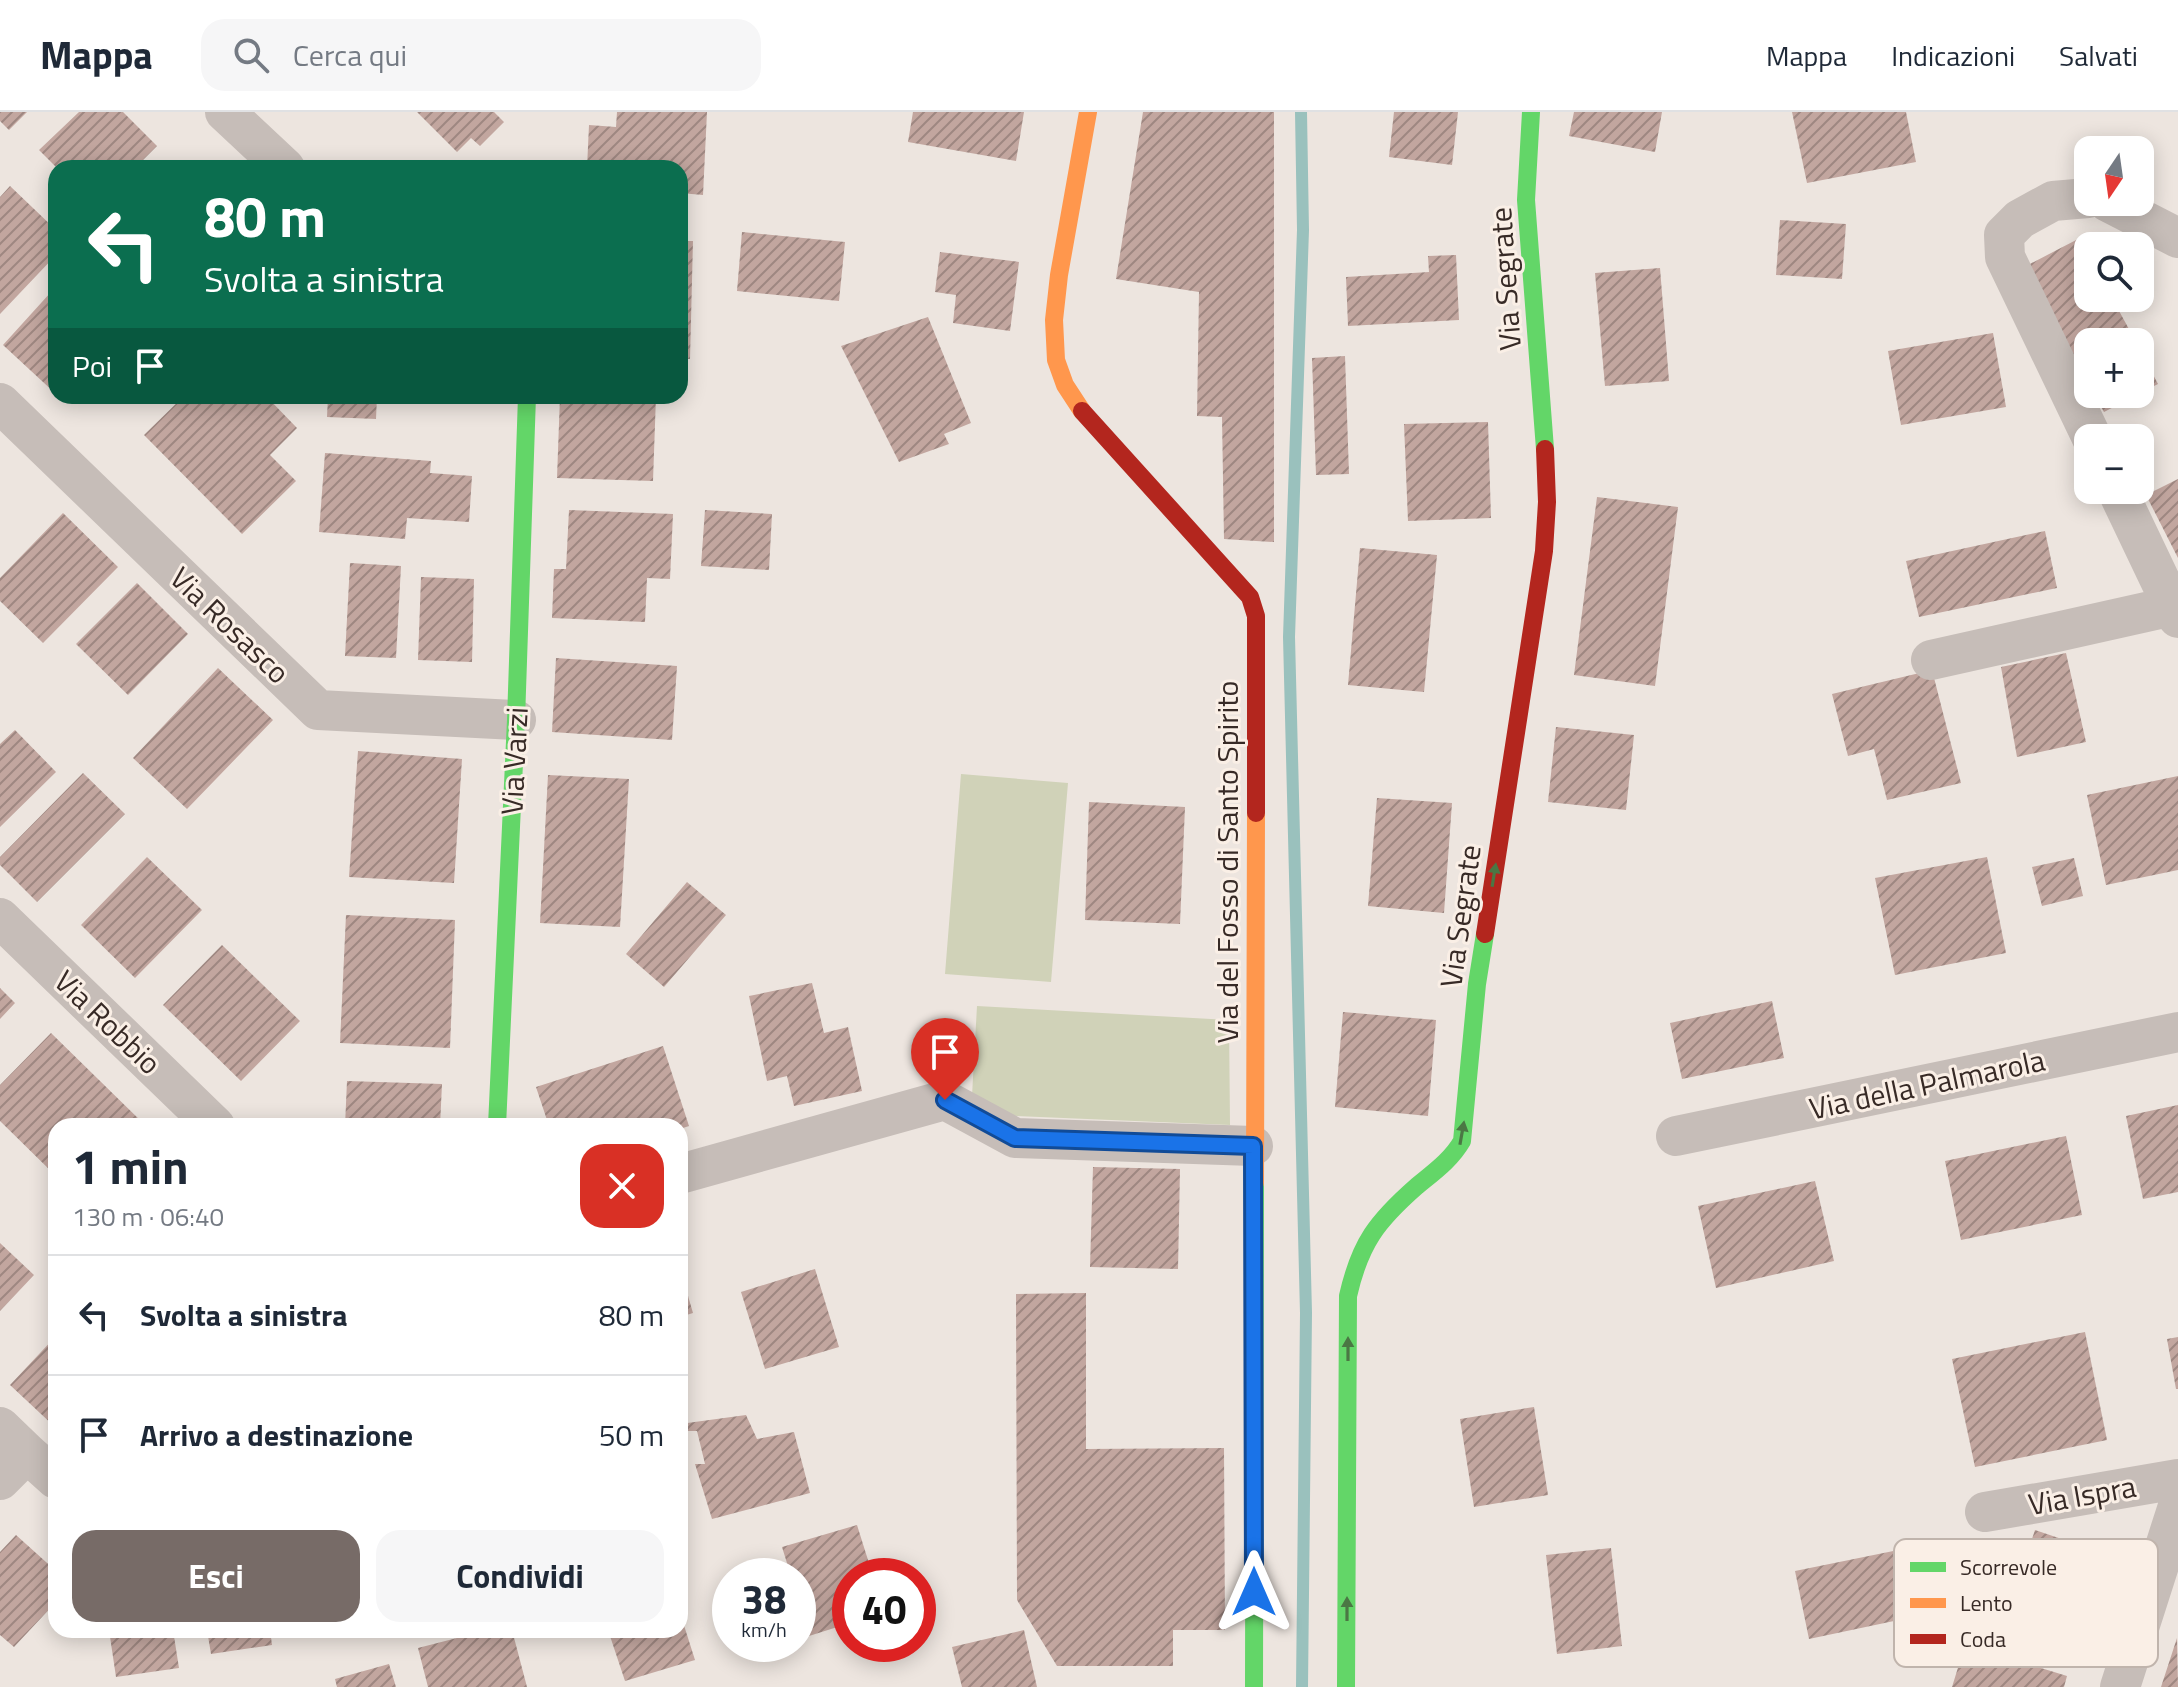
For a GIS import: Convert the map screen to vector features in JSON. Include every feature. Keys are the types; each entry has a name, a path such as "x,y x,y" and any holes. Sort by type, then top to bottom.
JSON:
{"street":[{"name":"Via del Fosso di Santo Spirito","path":"1088,112 1054,320 1054,344 1060,372 1081,410 1237,581 1250,597 1256,616 1254,1687"},
{"name":"Via Segrate","path":"1346,1687 1348,1296 1360,1250 1378,1219 1447,1161 1462,1141 1477,984 1544,551 1546,456 1526,200 1531,112"},
{"path":"227,113 277,160"},
{"path":"2074,198 2043,204 2007,231 2003,241 2005,257 2085,424"},
{"path":"2135,216 2178,238"},
{"name":"Via Rosasco","path":"0,403 318,710 516,720"},
{"name":"Via Varzi","path":"497,1118 527,404"},
{"path":"1931,660 2175,612 2124,504"},
{"name":"Via Robbio","path":"0,918 207,1118"},
{"name":"Via della Palmarola","path":"1676,1136 2178,1032"},
{"path":"688,1172 945,1100 1015,1138 1253,1146"},
{"name":"Via Ispra","path":"1985,1512 2178,1479"},
{"path":"2158,1568 2178,1506"},
{"path":"2120,1687 2126,1667"}],"green space":[{"path":"961,774 1068,783 1051,982 945,974"},
{"path":"977,1006 1229,1020 1230,1125 971,1114"}],"building":[{"path":"0,112 27,112 9,130 0,121"},
{"path":"79,112 123,112 157,146 143,160 49,160 39,150"},
{"path":"417,112 494,112 504,122 480,146 471,138 457,152"},
{"path":"617,112 707,112 703,195 688,194 688,160 587,160 589,125 616,127"},
{"path":"913,112 1024,112 1016,161 908,142"},
{"path":"1143,112 1274,112 1274,542 1224,539 1222,417 1197,416 1199,292 1116,279"},
{"path":"1394,112 1458,112 1452,165 1389,157"},
{"path":"1574,112 1662,112 1655,152 1569,136"},
{"path":"1792,112 1906,112 1916,162 1807,183"},
{"path":"10,186 48,222 48,263 0,314 0,197"},
{"path":"1780,220 1846,224 1842,279 1776,275"},
{"path":"742,232 845,242 839,301 737,291"},
{"path":"688,241 693,241 690,359"},
{"path":"2074,241 2074,312 2120,312 2128,328 2074,328 2074,357 2026,266"},
{"path":"940,252 1019,262 1010,331 953,323 956,295 935,292"},
{"path":"1456,255 1459,320 1348,326 1346,277 1429,272 1428,256"},
{"path":"1660,268 1669,381 1605,386 1595,273"},
{"path":"48,295 48,387 3,345"},
{"path":"928,317 971,423 944,434 949,444 899,462 841,346"},
{"path":"1993,333 2006,407 1901,425 1888,351"},
{"path":"1345,356 1349,474 1316,475 1312,358"},
{"path":"176,404 274,404 297,428 270,455 296,481 242,534 144,435"},
{"path":"328,404 377,404 376,419 327,417"},
{"path":"560,404 656,404 653,481 557,478"},
{"path":"1488,422 1491,518 1408,521 1404,424"},
{"path":"325,453 431,461 430,473 472,476 469,522 407,518 405,539 319,532"},
{"path":"2178,479 2178,558 2151,504 2154,504 2154,491"},
{"path":"1597,497 1678,507 1655,686 1574,675"},
{"path":"569,510 673,514 670,579 647,578 645,622 552,618 554,569 566,569"},
{"path":"705,510 772,514 769,570 701,566"},
{"path":"63,513 118,567 43,643 0,601 0,578"},
{"path":"2045,531 2057,588 1919,617 1906,561"},
{"path":"1360,548 1437,555 1424,692 1348,685"},
{"path":"350,563 401,566 396,658 345,656"},
{"path":"421,577 474,579 472,662 418,660"},
{"path":"137,583 188,634 128,695 76,644"},
{"path":"2066,653 2086,742 2017,757 2001,667"},
{"path":"556,658 677,666 672,740 552,732"},
{"path":"218,668 273,720 187,809 133,758"},
{"path":"1932,670 1961,783 1887,800 1874,749 1848,756 1832,694"},
{"path":"1556,727 1634,735 1626,810 1548,802"},
{"path":"15,730 56,772 0,827 0,744"},
{"path":"358,751 462,759 454,883 349,877"},
{"path":"83,773 125,814 37,902 0,865 0,857"},
{"path":"548,775 629,779 620,927 540,923"},
{"path":"2178,776 2178,870 2106,885 2087,795"},
{"path":"1377,798 1452,803 1444,913 1368,906"},
{"path":"1089,802 1185,807 1180,924 1085,920"},
{"path":"147,857 202,910 135,978 81,925"},
{"path":"1987,857 2006,953 1895,975 1875,878"},
{"path":"2074,858 2083,896 2042,906 2032,867"},
{"path":"687,882 726,915 664,987 626,954"},
{"path":"346,915 455,920 450,1048 340,1043"},
{"path":"222,945 300,1021 241,1081 163,1005"},
{"path":"812,983 824,1033 848,1027 862,1091 794,1106 787,1076 767,1081 749,996"},
{"path":"0,988 15,1003 0,1019"},
{"path":"1772,1001 1784,1058 1682,1079 1670,1023"},
{"path":"1343,1012 1436,1020 1428,1116 1335,1107"},
{"path":"51,1033 138,1118 48,1118 48,1168 0,1121 0,1085"},
{"path":"663,1046 686,1118 546,1118 536,1087"},
{"path":"347,1081 442,1084 440,1118 345,1118"},
{"path":"2178,1105 2178,1192 2143,1199 2126,1116"},
{"path":"2066,1136 2082,1215 1961,1240 1945,1161"},
{"path":"1093,1167 1180,1169 1178,1269 1090,1267"},
{"path":"1815,1181 1834,1261 1716,1288 1698,1206"},
{"path":"0,1243 34,1275 0,1311"},
{"path":"815,1269 839,1347 765,1369 741,1292"},
{"path":"1086,1293 1086,1449 1224,1448 1225,1630 1173,1630 1173,1666 1057,1666 1017,1600 1016,1294"},
{"path":"688,1296 693,1313 688,1315"},
{"path":"2085,1332 2107,1440 1975,1467 1952,1359"},
{"path":"2178,1337 2178,1389 2176,1389 2167,1339"},
{"path":"48,1345 48,1421 10,1385"},
{"path":"1534,1407 1548,1495 1474,1507 1460,1419"},
{"path":"746,1415 757,1439 794,1432 810,1493 712,1519 695,1464 705,1464 697,1431 688,1431 688,1423"},
{"path":"857,1525 867,1558 832,1558 832,1629 816,1634 816,1558 785,1558 782,1547"},
{"path":"2035,1530 2062,1539 2032,1539"},
{"path":"16,1535 48,1564 48,1611 14,1647 0,1635 0,1552"},
{"path":"1611,1548 1622,1646 1557,1654 1546,1555"},
{"path":"1894,1551 1894,1621 1809,1639 1795,1571"},
{"path":"1024,1630 1037,1687 962,1687 952,1647"},
{"path":"110,1638 174,1638 179,1668 116,1677"},
{"path":"208,1638 271,1638 272,1645 211,1654"},
{"path":"457,1638 514,1638 527,1687 428,1687 418,1648"},
{"path":"611,1638 688,1638 695,1660 625,1681"},
{"path":"2177,1638 2178,1687 2161,1687"},
{"path":"389,1664 396,1687 337,1687 335,1679"},
{"path":"1958,1667 2037,1667 2067,1676 2064,1687 1952,1687"}],"waterway":[{"path":"1301,112 1303,230 1289,637 1306,1313 1302,1687"}],"traffic: fast":[{"path":"1531,112 1526,200 1545,449"},
{"path":"497,1118 527,404"},
{"path":"1346,1687 1348,1296 1358,1261 1372,1234 1403,1199 1447,1160 1462,1141 1477,984 1485,934"},
{"path":"1254,1687 1255,1183"}],"traffic: slow":[{"path":"1082,411 1065,385 1056,360 1054,320 1088,112"},
{"path":"1255,1183 1256,813"}],"traffic: jam":[{"path":"1082,411 1250,597 1256,616 1256,813"},
{"path":"1485,934 1544,551 1547,502 1545,449"}],"route":[{"path":"945,1100 1015,1138 1253,1146 1254,1592"}]}
